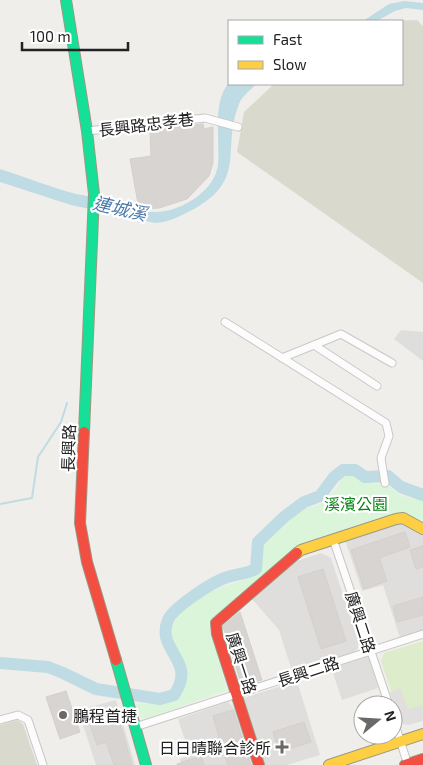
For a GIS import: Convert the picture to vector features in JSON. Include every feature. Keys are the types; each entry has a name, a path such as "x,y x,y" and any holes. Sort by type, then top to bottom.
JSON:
{"main road":[{"name":"長興路","path":"66,0 87,131 94,204 80,523 87,562 136,727"},
{"path":"334,539 403,518 423,529"},
{"name":"廣興一路","path":"259,765 217,634 216,623 301,550 334,539"},
{"path":"136,727 146,765"},
{"path":"403,740 423,734"},
{"path":"329,765 389,745"},
{"path":"407,765 423,759"}],"street":[{"name":"長興路忠孝巷","path":"87,131 206,118 238,127"},
{"path":"225,322 386,423 389,436 381,458 385,483"},
{"path":"282,358 341,334 392,363"},
{"path":"314,345 377,386"},
{"name":"廣興二路","path":"334,539 386,695"},
{"name":"長興二路","path":"136,727 423,634"},
{"path":"0,720 18,715 28,720 43,765"},
{"path":"402,745 407,765"}],"shaded area":[{"path":"417,20 423,26 423,283 237,152 244,112 273,85 403,85 403,21"},
{"path":"401,330 423,332 423,361 394,339"},
{"path":"402,521 423,532 423,630 400,638 383,585 362,591 344,537"},
{"path":"321,553 331,558 358,641 358,648 354,652 292,671 279,630 252,599 291,563"},
{"path":"368,655 378,688 342,700 331,667"},
{"path":"297,681 320,755 287,765 265,765 244,698"},
{"path":"400,688 403,695 391,695 390,692"},
{"path":"403,696 408,709 422,705 423,721 408,725 403,724"},
{"path":"116,700 135,765 96,765 78,710"},
{"path":"228,702 235,709 252,765 182,765 180,759 190,755 178,719"},
{"path":"17,720 23,724 37,765 0,765 0,725"}],"green space":[{"name":"溪濱公園","path":"347,474 375,484 388,485 401,496 423,500 423,523 405,514 300,546 208,623 227,690 145,719 140,717 136,704 162,704 183,694 185,670 180,657 171,644 170,636 180,614 193,602 206,594 257,574 261,566 260,554 264,545 298,509 318,506 337,489 342,475"},
{"path":"423,641 423,717 403,720 403,695 393,695 381,661 384,653"}],"water":[{"path":"404,1 423,3 423,10 406,8 395,11 379,20 365,20 389,4"},
{"name":"連城溪","path":"228,85 255,85 239,104 234,120 227,174 221,186 211,198 175,218 155,223 71,205 0,182 0,169 76,194 102,199 137,210 157,212 177,208 204,190 216,173 218,164 219,110 220,100"}],"building":[{"path":"203,124 204,129 213,127 213,163 209,176 187,199 159,208 139,209 130,159 151,156 150,130"},
{"path":"405,532 410,547 379,558 387,581 364,589 351,550"},
{"path":"423,546 423,567 416,569 410,550"},
{"path":"323,569 346,641 321,649 298,577"},
{"path":"423,597 423,615 397,622 393,606"},
{"path":"240,612 262,680 242,686 223,626"},
{"name":"鵬程首捷","path":"66,691 80,732 60,739 46,697"},
{"path":"116,710 132,765 114,765 106,742 97,745 88,719"},
{"path":"233,710 251,765 228,765 222,748 213,716"},
{"path":"304,722 311,742 279,752 273,732"},
{"path":"201,756 204,765 177,765 177,764"}],"waterway":[{"path":"0,504 32,498 38,457 61,422 67,403"},
{"path":"0,663 48,667 96,689 160,699 174,695 180,683 181,673 179,664 167,640 166,631 171,615 199,592 214,583 224,578 256,569 258,542 284,517 304,502 320,496 334,477 343,470 355,470 365,477 388,476 401,487 423,495"}],"traffic: fast":[{"path":"66,0 87,131 94,194 84,432"},
{"path":"116,660 146,765"}],"traffic: slow":[{"path":"297,553 301,550 396,519 403,518 423,529"},
{"path":"329,765 423,734"}],"traffic: jam":[{"path":"84,432 80,523 87,562 116,660"},
{"path":"259,765 217,634 216,623 297,553"},
{"path":"405,765 423,759"}],"place":[{"name":"鵬程首捷","path":"63,715"},
{"name":"日日晴聯合診所","path":"282,747"}]}
